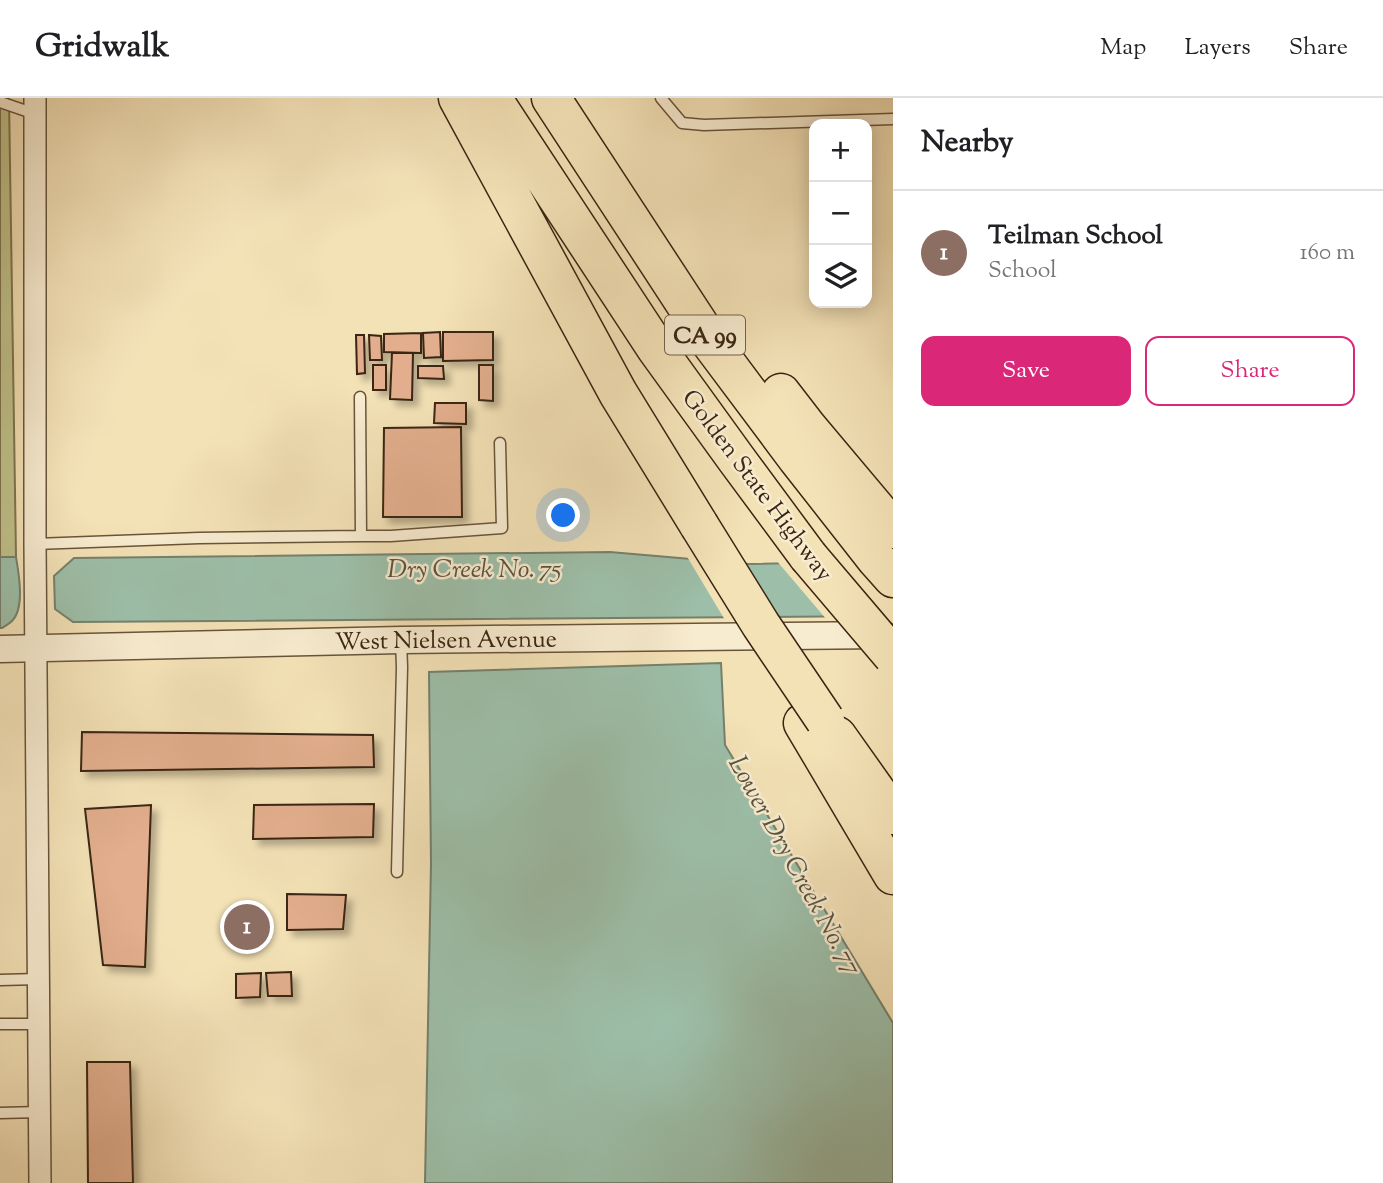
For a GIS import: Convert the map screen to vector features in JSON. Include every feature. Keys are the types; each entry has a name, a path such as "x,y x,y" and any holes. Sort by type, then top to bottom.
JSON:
{"highway":[{"path":"458,98 618,393 761,625 893,875"},
{"name":"Golden State Highway","path":"492,98 656,348 808,556 893,656"},
{"name":"Golden State Highway","path":"551,98 711,343 886,546"},
{"path":"568,98 732,329 808,428 886,546"},
{"path":"814,721 893,814"}],"street":[{"path":"35,106 40,1183"},
{"name":"West Nielsen Avenue","path":"0,649 401,640 893,634"}],"lane":[{"path":"661,98 682,123 704,125 893,119"},
{"path":"0,102 35,106"},
{"path":"360,397 361,536"},
{"path":"35,544 199,538 391,536 502,528 500,443"},
{"path":"397,872 401,640"},
{"path":"0,980 39,979"},
{"path":"0,1024 39,1024"},
{"path":"0,1113 40,1112"}],"green space":[{"path":"0,98 9,98 16,557 0,557"}],"water":[{"name":"Dry Creek No. 75","path":"610,552 749,564 893,561 893,616 73,622 55,609 54,576 74,558"},
{"path":"0,557 16,557 20,591 16,615 2,628 0,628"},
{"name":"Lower Dry Creek No. 77","path":"721,663 725,745 893,1023 893,1183 425,1183 431,863 429,672"}],"pier":[{"path":"686,555 738,559 780,620 725,620"},
{"path":"893,557 893,619 827,620 776,560"}],"building":[{"path":"440,332 441,357 424,358 423,333"},
{"path":"443,332 493,332 493,360 443,361"},
{"path":"421,333 421,353 384,352 384,334"},
{"path":"356,335 364,335 365,373 357,374"},
{"path":"369,335 381,336 382,360 370,360"},
{"path":"392,353 413,353 412,400 390,399"},
{"path":"373,365 386,365 386,390 373,390"},
{"path":"479,365 493,365 493,401 479,400"},
{"path":"418,366 443,366 444,379 418,378"},
{"path":"435,403 466,403 466,424 434,423"},
{"path":"461,427 462,517 383,517 384,428"},
{"path":"82,732 373,735 374,767 81,771"},
{"path":"374,804 373,837 253,839 254,805"},
{"path":"151,805 145,967 103,965 85,809"},
{"path":"287,894 346,895 343,929 287,930"},
{"path":"291,972 292,996 268,996 266,973"},
{"path":"261,973 260,997 236,998 236,974"},
{"path":"87,1062 130,1062 133,1183 88,1183"}],"place":[{"name":"Teilman School","path":"247,927"}]}
